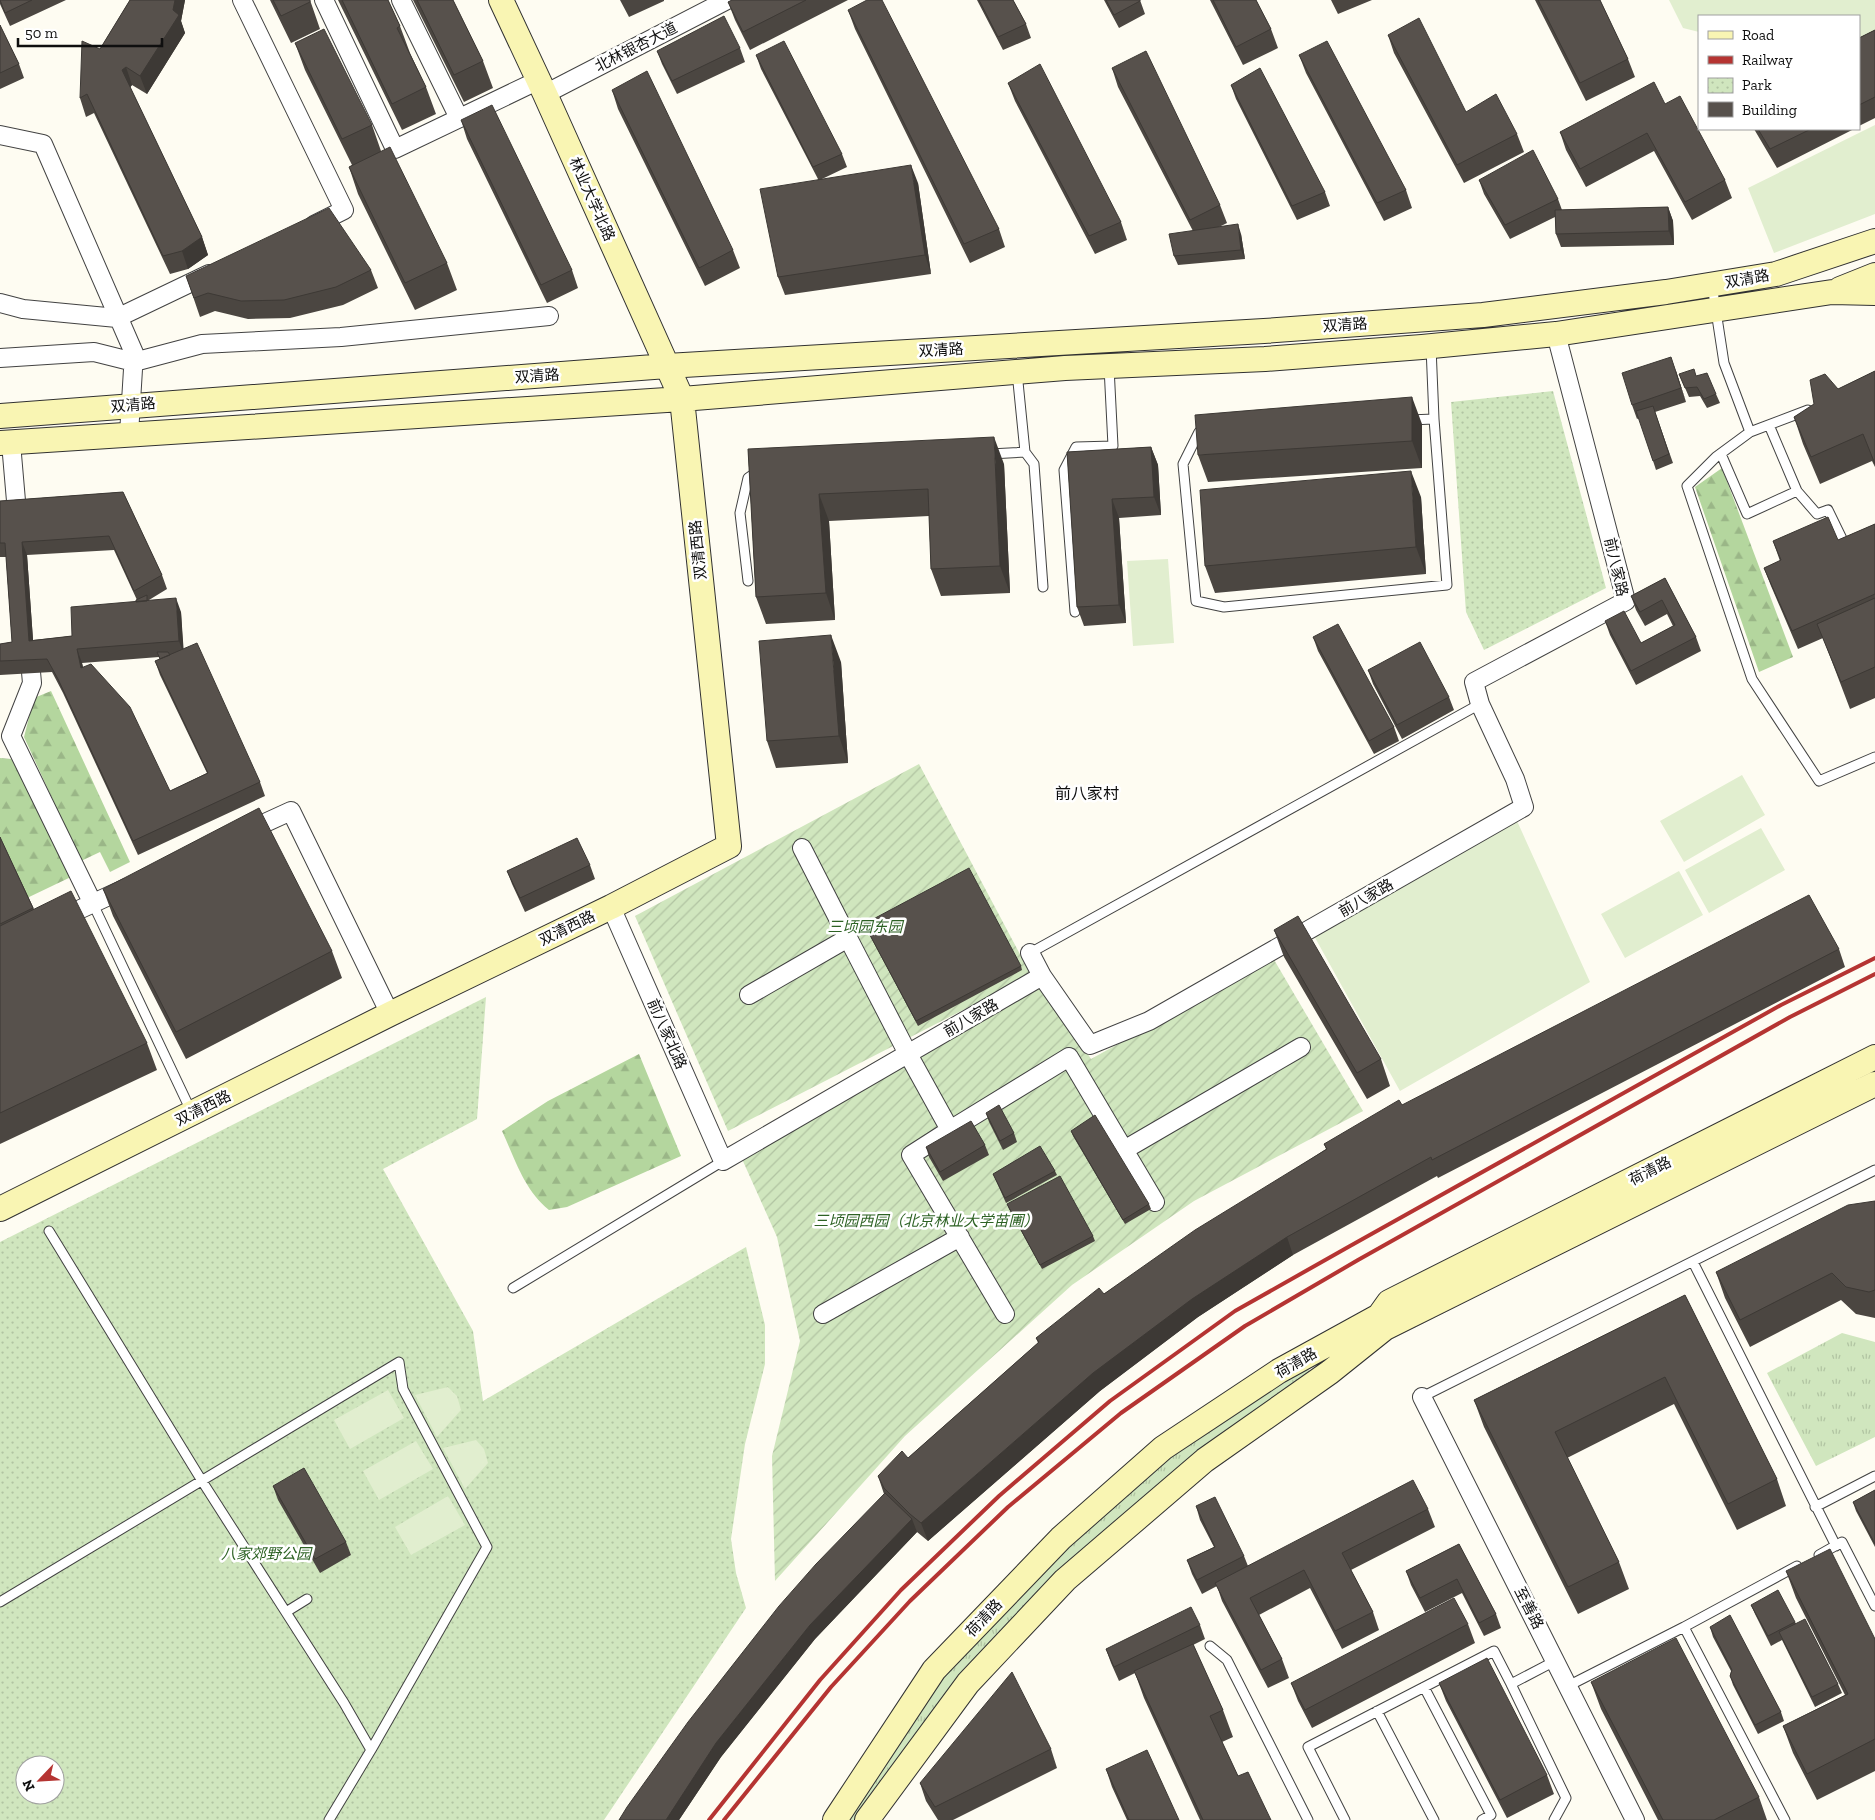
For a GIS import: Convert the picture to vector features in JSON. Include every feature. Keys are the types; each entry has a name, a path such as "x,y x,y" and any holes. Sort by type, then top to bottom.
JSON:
{"main road":[{"name":"林业大学北路","path":"501,0 682,398"},
{"name":"双清路","path":"0,416 667,366 1264,331 1483,316 1712,285 1776,274 1875,241"},
{"name":"双清路","path":"1832,292 1875,275"},
{"name":"双清路","path":"6,443 682,398 1017,372 1265,359 1431,346 1556,334 1832,292 1875,293"},
{"name":"双清西路","path":"0,1209 390,1014 611,907 730,846 682,398"},
{"name":"荷清路","path":"835,1820 934,1670 1054,1544 1163,1448 1279,1371 1379,1316 1390,1302 1875,1057"},
{"name":"荷清路","path":"867,1820 968,1683 1065,1580 1205,1460 1330,1372 1385,1328 1875,1084"}],"street":[{"path":"242,0 344,210 300,231"},
{"name":"北林银杏大道","path":"324,0 395,148 458,118 542,87 727,0"},
{"path":"401,0 458,118"},
{"path":"0,135 43,144 117,318 134,353 129,434"},
{"path":"0,303 23,309 117,318 222,268"},
{"path":"0,358 94,352 134,362 202,344 341,337 549,316"},
{"name":"前八家路","path":"723,1161 1042,976 1090,1046 1149,1022 1524,807 1515,779 1480,704 1474,682 1626,601 1568,386 1556,334"},
{"path":"6,443 20,539"},
{"path":"28,633 32,683 5,739 93,904"},
{"path":"228,840 291,811 390,1014"},
{"path":"802,848 908,1054 950,1130"},
{"path":"42,927 138,882"},
{"name":"前八家北路","path":"611,907 723,1161"},
{"path":"749,995 848,938"},
{"path":"1030,953 1042,976"},
{"path":"1124,1150 1301,1047"},
{"path":"1005,1314 911,1155 1069,1057 1155,1202"},
{"path":"823,1314 960,1237"},
{"name":"至善路","path":"1422,1397 1635,1820"}],"lane":[{"path":"1712,285 1724,362 1750,432"},
{"path":"1218,431 1199,432 1183,464 1196,601 1224,607 1447,585 1434,419 1431,346"},
{"path":"1075,612 1064,470 1076,447 1113,446 1109,366"},
{"path":"1017,372 1025,452 1034,464 1043,587"},
{"path":"1814,407 1750,432 1721,454 1686,486 1752,679 1819,781 1875,757"},
{"path":"1404,421 1434,419"},
{"path":"1768,425 1797,491 1817,514 1828,510 1846,547"},
{"path":"976,455 1025,452"},
{"path":"1721,454 1747,514 1797,491"},
{"path":"748,581 740,513 748,478 763,468"},
{"path":"1030,953 1480,704"},
{"path":"93,904 192,1113"},
{"path":"513,1288 723,1161"},
{"path":"1422,1397 1875,1170"},
{"path":"49,1231 202,1481 344,1703 371,1750"},
{"path":"1693,1262 1836,1546"},
{"path":"0,1602 399,1362 403,1389 487,1548 330,1820"},
{"path":"1815,1507 1875,1476"},
{"path":"1568,1686 1684,1627 1842,1542 1875,1606"},
{"path":"286,1612 307,1599"},
{"path":"1684,1627 1785,1820"},
{"path":"1210,1646 1227,1660 1308,1820"},
{"path":"1345,1820 1308,1747 1494,1651 1566,1798 1554,1820"},
{"path":"1511,1684 1555,1662"},
{"path":"1424,1687 1491,1815 1482,1820"},
{"path":"1377,1711 1434,1820"}],"green space":[{"path":"1669,0 1875,0 1875,32 1860,40 1860,15 1698,15 1698,32 1683,28"},
{"path":"1875,125 1875,214 1774,253 1748,188"},
{"path":"1553,391 1606,588 1484,650 1466,612 1451,402"},
{"path":"1722,468 1793,657 1759,672 1695,487"},
{"path":"1168,559 1174,643 1133,646 1127,561"},
{"path":"51,691 130,862 110,872 100,852 81,861 24,737 34,698"},
{"path":"0,758 11,759 23,768 73,876 27,898 0,840"},
{"name":"三顷园东园","path":"919,764 1031,975 728,1131 635,916"},
{"path":"1742,775 1765,815 1684,862 1660,821"},
{"path":"1517,821 1590,982 1400,1091 1313,934"},
{"path":"1761,828 1785,870 1709,913 1685,870"},
{"path":"1679,871 1703,915 1625,958 1601,914"},
{"name":"三顷园西园（北京林业大学苗圃）","path":"1273,958 1363,1111 1194,1201 1072,1285 905,1436 775,1581 772,1456 800,1341 777,1237 742,1159 1043,985 1091,1059"},
{"name":"八家郊野公园","path":"486,997 477,1119 383,1169 473,1331 483,1401 746,1247 765,1325 765,1364 745,1444 731,1539 736,1573 746,1608 604,1820 0,1820 0,1242"},
{"path":"639,1054 681,1156 567,1207 549,1210 540,1202 527,1184 502,1131 548,1101"},
{"path":"1842,1333 1875,1342 1875,1437 1816,1466 1767,1373"},
{"path":"1307,1370 1314,1372 1065,1576 866,1820 849,1820 937,1685 995,1618 1065,1546 1181,1446 1250,1399"},
{"path":"448,1387 457,1396 461,1410 437,1437 415,1395"},
{"path":"388,1390 404,1418 350,1449 334,1420"},
{"path":"476,1440 484,1449 488,1463 465,1489 443,1448"},
{"path":"416,1441 433,1469 379,1500 363,1471"},
{"path":"448,1496 465,1525 411,1555 395,1527"}],"building":[{"path":"0,0 32,0 5,13"},
{"path":"130,0 175,0 173,10 179,15 140,76 126,67 122,70 202,237 182,251 163,256 87,94 80,98 82,41 100,49"},
{"path":"273,0 310,0 310,2 281,16"},
{"path":"342,0 388,0 400,26 397,28 426,87 392,104"},
{"path":"417,0 453,0 483,61 454,75"},
{"path":"732,0 806,0 743,32 728,2"},
{"path":"867,0 882,0 999,229 964,244 848,10"},
{"path":"979,0 1013,0 1026,24 998,37"},
{"path":"1106,0 1140,0 1140,1 1114,15"},
{"path":"1213,0 1256,0 1271,29 1236,47"},
{"path":"1538,0 1600,0 1628,59 1580,83"},
{"path":"724,16 740,48 672,81 657,51"},
{"path":"1419,18 1466,112 1496,94 1517,134 1457,165 1388,35"},
{"path":"0,25 19,64 0,73"},
{"path":"324,29 372,125 342,139 295,43"},
{"path":"1875,30 1875,97 1860,104 1860,38"},
{"path":"784,41 842,154 813,167 756,55"},
{"path":"1327,41 1406,190 1377,203 1299,55"},
{"path":"1146,51 1220,205 1190,220 1112,68"},
{"path":"1040,64 1121,222 1089,236 1008,83"},
{"path":"1260,68 1325,192 1292,206 1231,85"},
{"path":"647,71 733,250 699,268 612,90"},
{"path":"1654,82 1665,104 1680,96 1725,180 1685,202 1647,133 1580,169 1560,132"},
{"path":"492,105 572,270 541,285 461,120"},
{"path":"1759,130 1809,130 1770,149"},
{"path":"390,147 447,263 405,283 349,167"},
{"path":"1533,150 1558,199 1505,225 1479,180"},
{"path":"911,165 925,255 778,277 760,189"},
{"path":"1668,207 1669,231 1556,234 1555,210"},
{"path":"329,208 371,270 336,287 284,300 241,301 208,293 194,298 186,276"},
{"path":"1238,224 1241,250 1174,256 1169,234"},
{"path":"1671,357 1681,388 1632,405 1622,373"},
{"path":"1694,369 1696,376 1707,373 1716,394 1704,399 1697,387 1685,388 1679,374"},
{"path":"1875,371 1875,464 1863,434 1811,457 1794,417 1814,404 1810,380 1825,374 1838,389"},
{"path":"1412,397 1412,441 1198,455 1195,415"},
{"path":"1653,406 1669,454 1653,461 1636,411"},
{"path":"994,437 1000,566 931,569 928,489 819,494 826,593 756,597 748,449"},
{"path":"1151,447 1154,497 1112,499 1119,605 1077,607 1067,452"},
{"path":"1411,471 1416,547 1205,566 1200,490"},
{"path":"123,492 162,575 134,591 109,536 22,542 29,641 72,636 71,607 176,598 179,641 77,649 81,668 91,664 130,707 170,791 208,773 155,661 197,643 260,782 133,841 47,659 0,661 0,644 12,642 5,543 0,543 0,501"},
{"path":"1828,517 1838,540 1875,524 1875,594 1792,631 1764,568 1781,560 1773,541"},
{"path":"1665,578 1696,637 1631,671 1605,621 1624,611 1641,643 1675,625 1662,600 1640,612 1631,596"},
{"path":"147,595 147,601 136,602 136,600"},
{"path":"1875,598 1875,667 1841,682 1817,624"},
{"path":"1338,624 1394,727 1369,741 1313,637"},
{"path":"831,635 839,736 767,741 759,641"},
{"path":"1420,642 1449,697 1397,725 1368,670"},
{"path":"157,652 168,652 170,655 160,659"},
{"path":"259,808 332,951 176,1032 103,889"},
{"path":"0,837 33,908 0,924"},
{"path":"577,838 590,865 520,898 507,871"},
{"path":"969,868 1021,966 916,1021 864,924"},
{"path":"71,891 147,1043 0,1113 0,926"},
{"path":"1809,895 1839,949 1432,1160 1431,1157 1287,1237 1192,1299 1093,1373 921,1523 884,1488 878,1476 902,1451 908,1458 1039,1342 1036,1338 1099,1288 1104,1294 1195,1230 1327,1149 1324,1144 1399,1100 1402,1105"},
{"path":"1298,916 1381,1059 1357,1073 1274,930"},
{"path":"999,1105 1014,1133 1000,1141 986,1113"},
{"path":"1095,1115 1149,1204 1123,1220 1071,1131"},
{"path":"971,1121 985,1145 940,1172 926,1147"},
{"path":"1040,1146 1055,1171 1005,1198 993,1174"},
{"path":"1060,1176 1093,1236 1040,1265 1007,1204"},
{"path":"1875,1201 1875,1290 1869,1292 1846,1287 1832,1273 1740,1320 1716,1272 1848,1205"},
{"path":"1685,1295 1777,1479 1728,1504 1665,1377 1555,1432 1619,1562 1568,1587 1474,1400"},
{"path":"304,1468 346,1542 315,1559 273,1486"},
{"path":"1413,1480 1428,1509 1342,1553 1373,1612 1335,1631 1304,1570 1250,1598 1282,1659 1261,1670 1215,1583"},
{"path":"1875,1490 1875,1544 1853,1502"},
{"path":"885,1493 912,1519 810,1625 716,1743 666,1820 619,1820 688,1722 779,1606 816,1564"},
{"path":"1215,1497 1244,1556 1197,1580 1187,1560 1215,1547 1196,1506"},
{"path":"1459,1544 1496,1614 1479,1623 1457,1579 1420,1598 1406,1571"},
{"path":"1830,1549 1875,1639 1875,1739 1807,1774 1783,1726 1848,1694 1786,1571"},
{"path":"1778,1590 1795,1622 1768,1636 1751,1605"},
{"path":"1454,1598 1468,1624 1305,1710 1291,1683"},
{"path":"1191,1607 1200,1625 1114,1667 1106,1649"},
{"path":"1730,1615 1781,1712 1755,1725 1730,1676 1732,1670 1710,1627"},
{"path":"1805,1619 1838,1684 1812,1697 1779,1632"},
{"path":"1676,1638 1759,1797 1714,1820 1663,1820 1591,1682"},
{"path":"1193,1644 1223,1710 1210,1716 1238,1776 1248,1772 1271,1820 1203,1820 1134,1671"},
{"path":"1487,1658 1547,1775 1500,1800 1439,1683"},
{"path":"1012,1672 1051,1749 935,1807 920,1783"},
{"path":"1147,1750 1179,1820 1129,1820 1106,1769"}],"railway":[{"path":"709,1820 820,1680 901,1590 999,1496 1110,1401 1235,1311 1781,1005 1875,958"},
{"path":"724,1820 831,1687 910,1601 1008,1507 1121,1413 1245,1326 1358,1260 1790,1017 1875,974"}],"district":[{"name":"前八家村","path":"1087,793"}]}
